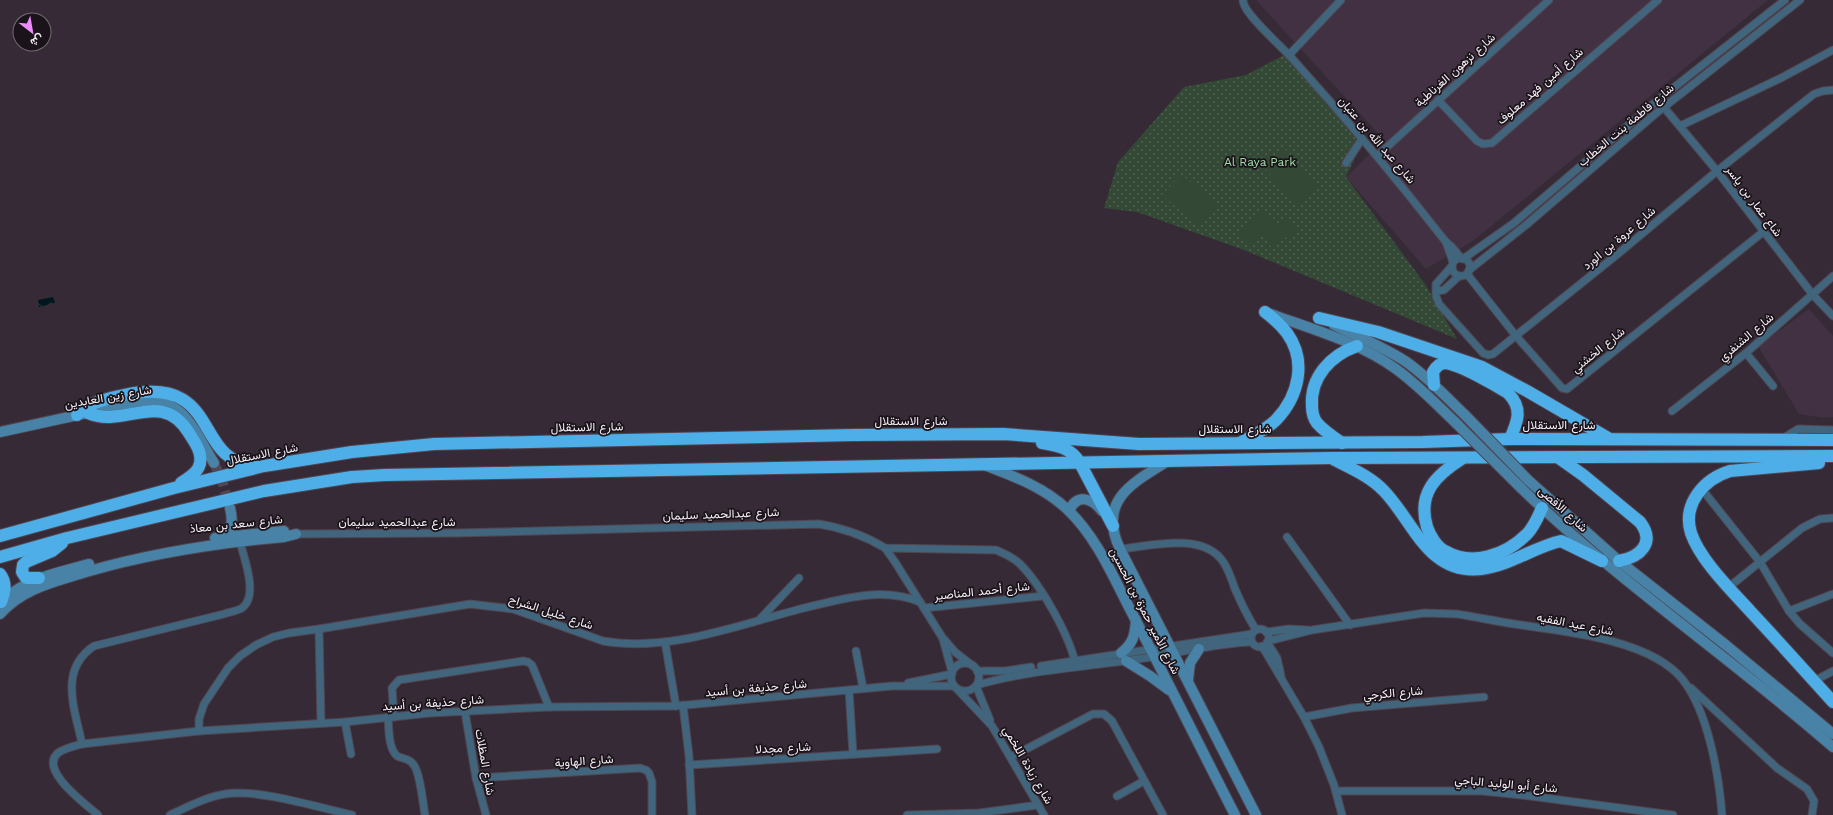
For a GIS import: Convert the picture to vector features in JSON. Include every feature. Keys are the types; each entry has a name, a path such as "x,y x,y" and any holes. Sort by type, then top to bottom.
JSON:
{"highway":[{"path":"1240,443 1276,420 1286,408 1297,383 1298,357 1294,344 1279,324 1265,312"},
{"path":"1319,318 1378,332 1482,367 1527,391 1609,439"},
{"path":"1342,443 1316,422 1312,411 1312,392 1317,378 1325,367 1335,357 1357,346"},
{"path":"1434,385 1433,372 1440,364 1444,363 1458,367 1508,393 1513,398 1519,411 1519,419 1510,439"},
{"path":"174,488 196,472 200,463 200,452 186,428 178,418 167,412 156,410 110,417 99,416 83,414 84,408 116,397 149,391 166,392 181,398 194,408 222,451 229,458 244,465 264,466"},
{"name":"شارع الاستقلال","path":"0,536 174,488 264,466 352,452 434,444 1003,434 1139,444 1342,443 1510,439 1833,440"},
{"path":"1032,436 1040,442 1066,449 1074,455 1113,526"},
{"path":"0,557 68,538 264,491 352,477 446,473 904,465 1080,464 1332,458 1833,456"},
{"path":"1332,458 1367,477 1380,487 1428,549 1443,562 1454,568 1466,570 1490,568 1561,541 1602,561"},
{"path":"1464,458 1448,468 1428,490 1424,507 1428,530 1434,541 1444,551 1458,557 1472,559 1488,556 1502,551 1517,543 1528,533 1536,522 1542,508"},
{"path":"1559,458 1583,475 1640,522 1645,528 1646,543 1642,550 1631,558 1619,561"},
{"path":"1833,462 1730,471 1718,474 1702,488 1690,510 1691,532 1703,556 1833,702"},
{"path":"895,476 904,465"},
{"path":"39,578 26,578 22,572 26,562 52,551 68,538"},
{"path":"0,574 4,580 0,607"}],"main road":[{"name":"شارع الأقصى","path":"1265,312 1357,346 1396,368 1525,484 1619,561 1727,646 1833,734"},
{"name":"شارع الأقصى","path":"1319,318 1393,354 1412,366 1465,415 1525,484 1542,508 1602,561 1788,708 1833,747"},
{"name":"شارع زين العابدين","path":"0,432 150,400 165,402 179,410 184,416 214,463"},
{"name":"شارع الأمير حمزة بن الحسين","path":"1168,461 1134,482 1122,494 1115,506 1113,526 1115,538 1256,814"},
{"name":"شارع الأمير حمزة بن الحسين","path":"983,464 1034,485 1052,497 1068,510 1094,542 1136,620 1172,694 1235,815"},
{"path":"1068,510 1072,504 1078,500 1090,500 1096,504 1113,526"},
{"path":"230,508 232,518 237,525 248,533"},
{"path":"222,537 228,531 232,518"},
{"name":"شارع سعد بن معاذ","path":"0,607 15,590 39,578 222,537 248,533 284,531 296,534"},
{"name":"شارع سعد بن معاذ","path":"0,607 34,588 139,555 284,537 296,534"},
{"path":"1136,620 1133,639 1123,657 1172,694"},
{"path":"1188,682 1190,663 1200,649"}],"street":[{"name":"شارع عبد الله بن عتبان","path":"1244,0 1243,4 1248,12 1289,55 1377,156 1446,242 1462,258"},
{"path":"1289,55 1341,0"},
{"name":"شارع نزهون الغرناطية","path":"1377,156 1549,0"},
{"name":"شارع أمين فهد معلوف","path":"1438,100 1477,141 1487,144 1492,143 1658,0"},
{"name":"شارع فاطمة بنت الخطاب","path":"1462,258 1514,223 1658,100 1784,0"},
{"name":"شارع فاطمة بنت الخطاب","path":"1468,272 1526,225 1664,107 1800,0"},
{"path":"1680,126 1781,78 1833,50"},
{"name":"شارع عروة بن الورد","path":"1436,291 1439,304 1483,353 1488,355 1493,354 1717,171 1814,94 1833,90"},
{"name":"شاع عمار بن ياسر","path":"1658,100 1717,171 1763,232 1813,294 1833,316"},
{"path":"1346,163 1362,139"},
{"name":"شارع الخشني","path":"1468,272 1516,336 1562,388 1567,389 1763,232"},
{"name":"شارع عبد الله بن عتبان","path":"1446,242 1452,264"},
{"path":"1462,258 1468,262 1468,272 1459,276 1444,290 1436,291 1436,284 1452,264 1462,258"},
{"path":"1452,264 1453,272 1459,276"},
{"name":"شارع الشنفري","path":"1672,411 1746,353 1833,276"},
{"path":"1746,353 1773,386"},
{"path":"1782,440 1790,433 1798,430 1833,430"},
{"path":"1702,488 1760,562 1789,611 1809,633 1833,653"},
{"path":"1729,587 1802,528 1820,519 1833,518"},
{"name":"شارع عبدالحميد سليمان","path":"296,534 455,533 819,524 843,528 870,539 885,548 996,550 1010,556 1020,564 1033,580 1060,624 1076,663"},
{"path":"1287,537 1350,625"},
{"path":"82,744 71,686 73,673 81,657 94,646 224,614 242,607 248,601 251,587 240,542"},
{"path":"1120,549 1189,543 1201,545 1212,550 1224,563 1254,632"},
{"path":"885,548 942,637 955,652 975,668 979,678 976,685"},
{"path":"760,619 799,578"},
{"name":"شارع خليل الشراح","path":"199,731 200,713 209,694 228,668 240,656 256,645 273,637 289,633 470,604 513,610 603,641 617,644 665,642 730,628 854,595 881,594 901,596 922,605"},
{"path":"1789,611 1833,594"},
{"name":"شارع أحمد المناصير","path":"922,605 1043,596"},
{"name":"شارع عيد الفقيه","path":"1266,643 1312,630 1424,612 1457,614 1600,639 1646,653 1658,659 1683,679 1698,707 1713,754 1722,815"},
{"path":"319,629 321,722"},
{"path":"952,673 955,668 963,664 975,668 1020,669 1153,653 1212,643 1260,629 1266,632 1268,636 1266,643 1281,676 1319,747 1336,791 1342,815"},
{"name":"شارع عيد الفقيه","path":"1266,632 1289,629 1312,630"},
{"path":"1254,632 1251,637 1252,642 1256,646 1266,643"},
{"path":"942,637 952,673 951,680 955,687 966,691 976,685 1076,663"},
{"path":"665,642 680,706 689,765 692,815"},
{"path":"1172,650 1200,649 1212,643 1252,642"},
{"path":"856,651 863,688"},
{"path":"425,815 417,771 414,764 398,756 393,751 391,717 392,688 398,680 523,661 532,665 549,707"},
{"path":"1814,681 1833,671"},
{"name":"شارع حذيفة بن أسيد","path":"892,686 952,673"},
{"path":"1683,679 1766,759 1807,790 1814,801 1812,815"},
{"name":"شارع زيادة اللخمي","path":"976,685 992,726 1044,815"},
{"name":"شارع حذيفة بن أسيد","path":"98,815 63,783 53,768 53,761 58,754 68,748 82,744 199,731 321,722 345,722 391,717 549,707 680,706 863,688 892,686 955,687"},
{"name":"شارع زيادة اللخمي","path":"955,687 992,726"},
{"path":"850,690 853,754"},
{"name":"شارع الكرجي","path":"1304,717 1352,708 1484,697"},
{"name":"شارع المظلات","path":"465,712 476,778 486,815"},
{"path":"1011,757 1093,714 1104,714 1112,722 1163,815"},
{"path":"345,722 351,754"},
{"name":"شارع مجدلا","path":"689,765 937,749"},
{"name":"شارع الهاوية","path":"476,778 640,768 646,770 651,777 652,815"},
{"path":"1117,796 1144,781"},
{"name":"شارع أبو الوليد الباجي","path":"1336,791 1482,791 1673,815"},
{"path":"170,815 225,793 263,795 352,815"},
{"path":"907,815 979,814 1038,805"}],"shaded area":[{"path":"1256,0 1768,0 1473,241 1426,269 1346,177 1384,140"},
{"path":"1809,309 1833,336 1833,417 1825,418 1799,414 1758,346"}],"green space":[{"name":"Al Raya Park","path":"1286,54 1363,141 1346,177 1425,284 1457,339 1244,250 1137,212 1104,208 1118,162 1184,87 1246,75"},
{"path":"1285,149 1317,185 1297,204 1264,168"},
{"path":"1181,174 1218,206 1199,227 1162,195"},
{"path":"1261,208 1275,220 1266,230 1288,217 1297,231 1271,247 1262,234 1252,245 1238,233"}],"water":[{"path":"53,297 55,303 39,307 38,300"}],"tunnel":[{"path":"214,463 222,480 229,506"}]}
